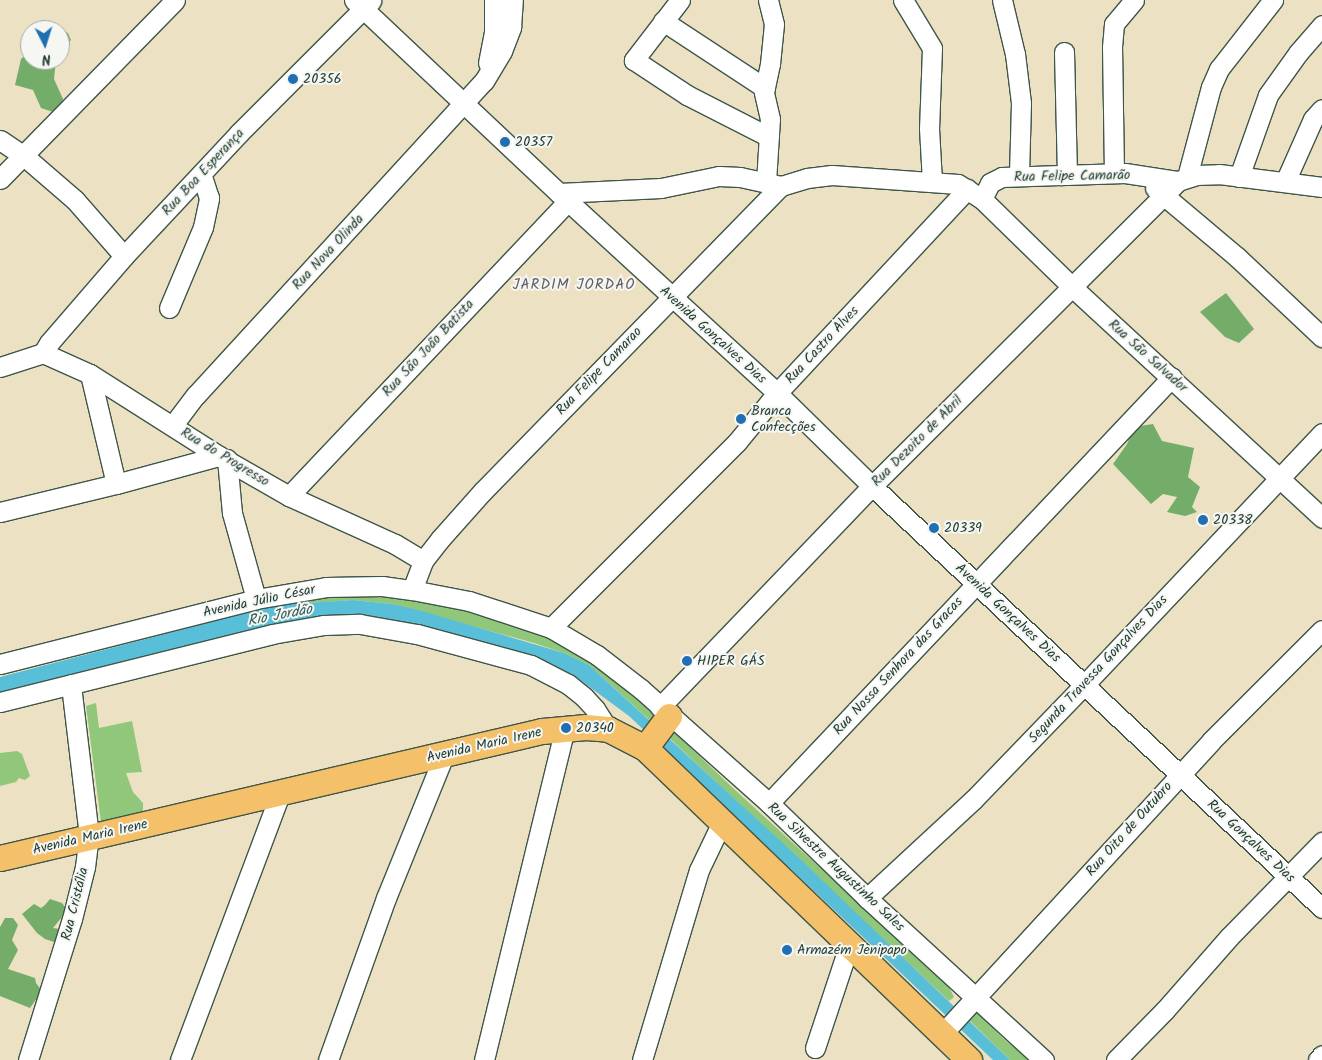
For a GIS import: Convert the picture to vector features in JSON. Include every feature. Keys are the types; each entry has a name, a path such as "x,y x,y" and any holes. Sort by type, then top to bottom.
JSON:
{"main road":[{"path":"647,746 665,714"},
{"name":"Avenida Maria Irene","path":"0,858 89,836 280,794 445,753 565,728 608,729 647,746 721,824 849,945 945,1031 961,1057"}],"street":[{"path":"0,179 175,0"},
{"name":"Rua Nova Olinda","path":"484,81 494,33 494,0"},
{"name":"Rua Nova Olinda","path":"173,426 196,395 484,81 502,51 511,28 513,0"},
{"path":"680,0 634,60 687,95 769,137"},
{"path":"768,0 774,24 765,88 770,120 769,137 774,184"},
{"path":"903,0 932,48 929,128 932,181"},
{"path":"1002,0 1016,54 1021,103 1019,176"},
{"path":"1114,173 1112,48 1114,24 1134,0"},
{"path":"1183,179 1218,69 1273,0"},
{"name":"Avenida Gonçalves Dias","path":"363,3 563,197 777,394 872,486 1180,774"},
{"name":"Rua Boa Esperança","path":"43,353 48,343 124,256 363,3"},
{"path":"663,21 765,88"},
{"path":"1239,177 1268,96 1298,53 1322,25"},
{"path":"1064,52 1067,175"},
{"path":"1284,182 1313,119 1322,109"},
{"path":"0,140 24,156 75,200 124,256"},
{"name":"Rua Felipe Camarão","path":"974,194 987,188 995,180 1019,176 1114,173 1183,179 1219,174 1322,186"},
{"path":"169,308 203,227 208,198 201,174"},
{"path":"563,197 661,188 719,176 774,184 832,175 958,184 974,194"},
{"path":"1144,176 1163,197 1237,257 1322,337"},
{"name":"Rua Dezoito de Abril","path":"665,714 872,486 1071,286 1183,179"},
{"name":"Rua Felipe Camarao","path":"423,562 441,538 482,492 671,297 774,184"},
{"name":"Rua São Salvador","path":"974,194 1322,518"},
{"name":"Rua Castro Alves","path":"550,628 738,442 777,394 974,194"},
{"name":"Rua São João Batista","path":"289,496 563,197"},
{"path":"0,367 43,353"},
{"name":"Rua do Progresso","path":"43,353 90,374 289,496 354,524 423,562"},
{"path":"90,374 116,484"},
{"name":"Rua Nossa Senhora das Gracas","path":"769,804 1172,377"},
{"name":"Segunda Travessa Gonçalves Dias","path":"868,898 973,800 1322,432"},
{"path":"0,512 223,457 232,513 256,599"},
{"path":"412,590 423,562"},
{"name":"Avenida Júlio César","path":"0,664 256,599 326,587 382,586 469,601 550,628 605,660 665,714"},
{"path":"0,702 272,634 324,624 360,624 417,634 531,666 568,684 584,697 595,709 608,729"},
{"name":"Rua Oito de Outubro","path":"945,1031 1180,774 1322,630"},
{"name":"Rua Cristália","path":"28,1060 72,919 85,867 89,836 70,684"},
{"name":"Rua Silvestre Augustinho Sales","path":"665,714 769,804 973,1000 1044,1060"},
{"path":"484,1060 565,728"},
{"path":"328,1060 386,898 445,753"},
{"name":"Rua Gonçalves Dias","path":"1180,774 1322,908"},
{"path":"183,1059 280,794"},
{"path":"642,1060 699,870 721,824"},
{"path":"1116,1060 1165,1010 1230,936 1322,842"},
{"path":"815,1048 849,945"},
{"path":"1318,1060 1322,1056"}],"green space":[{"path":"20,63 20,70 55,70 54,79 63,99 62,108 53,112 41,108 33,90 15,85"},
{"path":"1226,293 1254,329 1239,343 1225,337 1200,312"},
{"path":"1153,424 1162,441 1194,448 1188,477 1200,487 1192,507 1197,512 1185,516 1167,512 1177,497 1163,494 1151,504 1113,464 1127,444 1134,427"},
{"path":"362,593 404,596 505,618 567,645 622,683 660,721 657,727 589,665 564,653 534,643 392,604 353,600 281,605 279,601"},
{"path":"96,703 99,728 132,721 142,772 126,773 133,792 143,803 143,812 101,822 86,706"},
{"path":"671,729 948,985 954,997 949,1001 665,734"},
{"path":"17,751 22,754 30,776 25,780 19,778 16,782 0,786 0,753"},
{"path":"50,899 62,903 65,907 62,917 53,928 60,929 57,943 45,939 37,933 22,914 34,904 41,908"},
{"path":"5,918 13,918 18,925 12,940 18,950 8,969 35,978 42,991 30,1008 0,996 0,927"},
{"path":"970,1013 977,1013 1007,1042 1032,1060 1010,1060 966,1017"}],"water":[{"name":"Rio Jordão","path":"353,600 392,604 422,611 564,653 589,665 800,859 1010,1060 993,1060 629,716 576,677 552,666 468,639 395,620 343,615 264,626 0,696 0,677 276,605"}],"place":[{"name":"20356","path":"293,79"},
{"name":"20357","path":"505,142"},
{"name":"Branca Confecções","path":"741,419"},
{"name":"20338","path":"1203,520"},
{"name":"20339","path":"934,528"},
{"name":"HIPER GÁS","path":"687,661"},
{"name":"20340","path":"566,728"},
{"name":"Armazém Jenipapo","path":"787,950"}],"district":[{"name":"JARDIM JORDAO","path":"574,286"}]}
